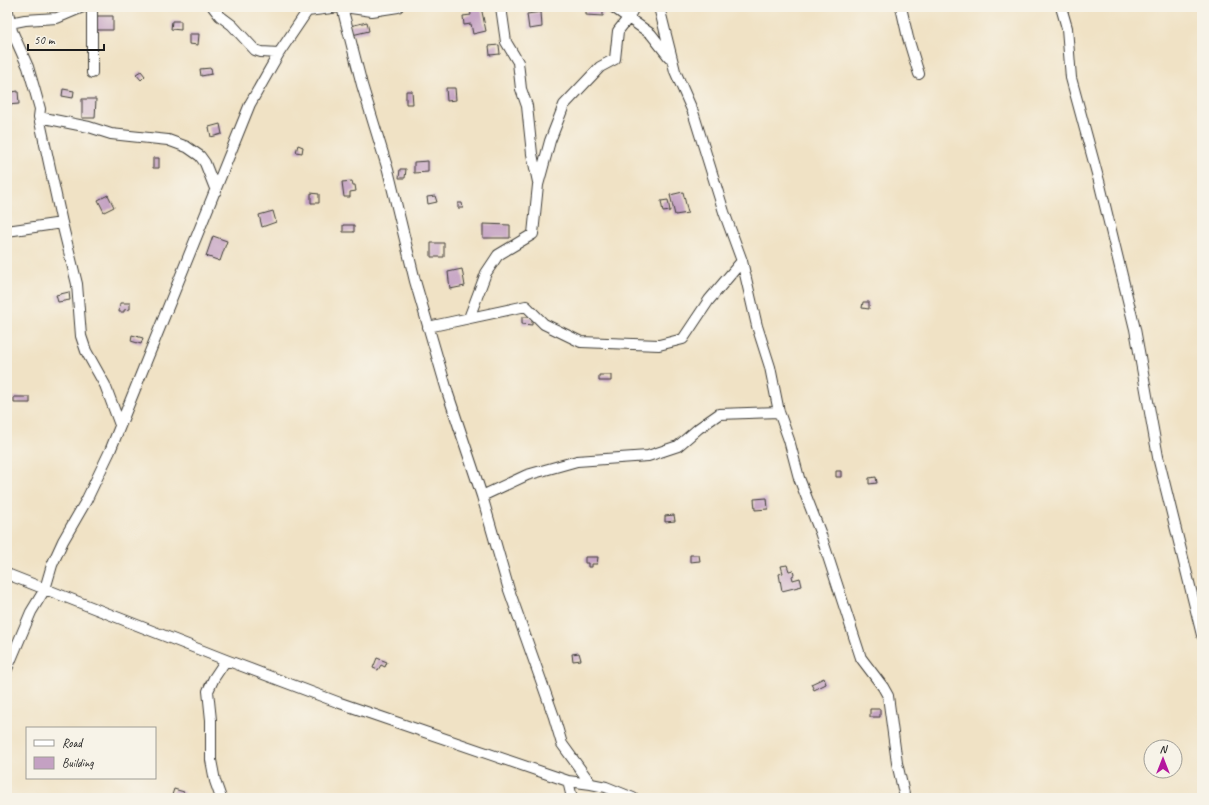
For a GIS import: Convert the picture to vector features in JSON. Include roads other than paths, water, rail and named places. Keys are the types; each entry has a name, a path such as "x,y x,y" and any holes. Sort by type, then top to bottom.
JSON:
{"street":[{"path":"7,7 12,31 28,67 40,110 39,117 77,284 81,336 86,351 105,385 120,426"},
{"path":"10,23 25,20 57,18 83,7"},
{"path":"92,7 92,73"},
{"path":"213,7 220,16 232,25 255,50 261,52 279,53"},
{"path":"342,7 362,85 388,170 415,281 428,327 448,394 482,496 510,590 562,744 591,784"},
{"path":"7,669 31,612 45,589 52,565 63,541 86,501 110,451 250,104 279,53 309,9 342,7 372,11 398,7"},
{"path":"501,7 506,42 518,62 521,89 527,106 532,154 538,185"},
{"path":"613,7 651,34 672,60"},
{"path":"469,318 486,272 498,255 533,234 538,185 550,141 564,105 600,67 615,59 618,31 629,17 634,7"},
{"path":"659,7 672,60 682,89 693,112 724,212 742,261 757,326 770,367 779,412 790,440 799,478 820,532 861,658 888,696 897,763 905,798"},
{"path":"902,7 908,38 919,74"},
{"path":"1061,7 1067,28 1071,78 1099,182 1135,329 1158,457 1202,635"},
{"path":"39,117 89,127 111,134 156,138 181,144 194,152 205,163 216,191"},
{"path":"7,231 62,222"},
{"path":"428,327 526,306 544,324 581,342 659,345 683,339 709,300 742,261"},
{"path":"482,496 527,475 576,461 648,456 678,446 719,414 779,412"},
{"path":"7,574 340,703 568,780 606,788 633,798"},
{"path":"221,798 214,781 211,760 211,720 208,691 214,678 226,660"},
{"path":"568,780 572,798"}]}
